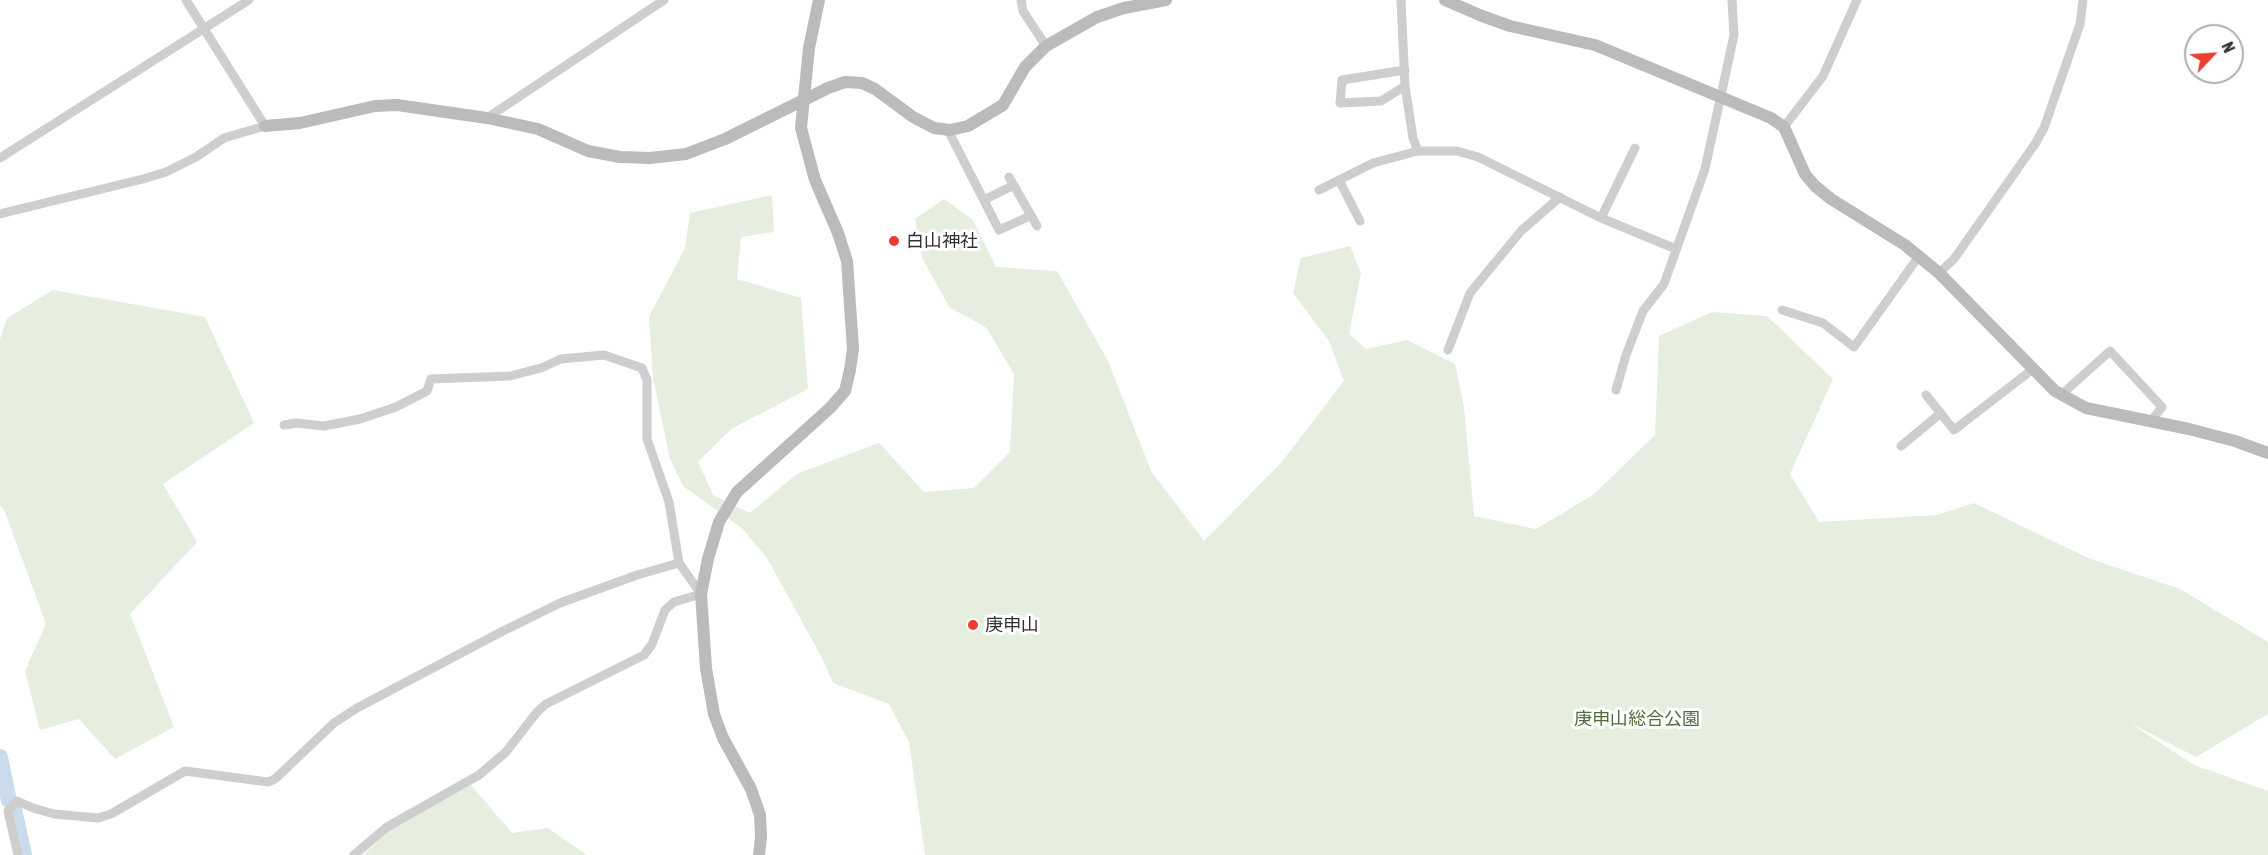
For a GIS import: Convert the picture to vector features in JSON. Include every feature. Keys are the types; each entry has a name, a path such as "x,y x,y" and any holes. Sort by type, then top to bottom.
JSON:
{"street":[{"path":"186,0 265,126"},
{"path":"0,158 249,0"},
{"path":"487,118 664,0"},
{"path":"759,855 760,815 751,789 723,738 714,714 706,668 701,594 719,522 737,492 830,408 845,391 850,370 853,349 847,261 838,233 815,180 801,128 809,48 819,0"},
{"path":"1021,0 1023,11 1046,46"},
{"path":"0,214 143,179 196,157 224,138 265,126 300,123 375,106 397,105 487,118 538,129 588,151 620,157 650,158 686,154 725,139 828,87 845,82 862,83 875,89 913,117 934,128 950,130 968,126 1004,105 1025,67 1046,46 1097,17 1124,8 1166,0"},
{"path":"1401,0 1405,87 1413,138 1418,151"},
{"path":"1445,0 1510,26 1595,45 1760,111 1784,128 1805,174 1815,186 1831,199 1919,256 1939,273 2061,395 2086,408 2235,441 2268,453"},
{"path":"1616,390 1626,355 1643,311 1664,284 1705,169 1734,34 1732,0"},
{"path":"1784,128 1823,76 1857,0"},
{"path":"1939,273 1953,259 2036,144 2044,128 2080,24 2083,0"},
{"path":"1405,70 1342,80 1340,104 1381,100 1405,87"},
{"path":"950,130 999,230 1030,216"},
{"path":"1601,218 1635,148"},
{"path":"1319,190 1373,163 1418,151 1457,151 1468,154 1601,218 1676,249"},
{"path":"1340,180 1360,222"},
{"path":"984,200 1010,182 1037,226"},
{"path":"1448,350 1470,293 1521,231 1560,197"},
{"path":"1782,310 1823,323 1854,347 1919,256"},
{"path":"2061,395 2110,351 2162,407 2151,422"},
{"path":"284,425 296,423 324,426 360,419 396,407 427,391 431,379 510,376 541,368 561,359 604,355 642,368 647,380 648,440 669,502 679,563 701,594"},
{"path":"1926,395 1954,430 2033,369"},
{"path":"1901,446 1941,413"},
{"path":"18,855 8,811 17,801 54,814 98,818 111,814 185,771 268,782 275,779 334,723 357,708 560,603 637,574 679,563"},
{"path":"354,855 387,827 479,775 506,752 546,704 644,655 652,644 665,610 674,602 701,594"}],"green space":[{"name":"庚申山総合公園","path":"772,195 774,232 741,237 737,279 801,298 808,389 731,429 698,462 713,495 750,513 797,474 879,443 924,492 974,488 1010,452 1014,374 986,327 950,308 922,258 915,219 944,199 973,220 996,267 1057,271 1108,361 1151,471 1204,541 1281,463 1344,381 1329,341 1293,293 1301,258 1350,246 1361,273 1349,334 1366,349 1407,340 1455,364 1464,407 1474,516 1536,529 1593,495 1655,435 1659,336 1712,312 1767,316 1833,379 1790,474 1819,522 1937,515 1974,503 2088,558 2180,589 2268,642 2268,714 2196,757 2130,723 2194,765 2268,791 2268,855 925,855 909,742 889,704 833,683 821,656 767,558 743,529 683,486 670,459 653,378 649,317 685,248 690,213"},
{"path":"53,290 205,317 254,423 163,484 197,542 130,614 174,727 115,759 79,719 40,730 25,671 46,624 5,512 0,505 0,339 7,318"},
{"path":"471,785 512,833 548,828 587,855 363,855 391,829"}],"waterway":[{"path":"0,757 9,801"},
{"path":"14,809 24,855"}],"place":[{"name":"白山神社","path":"894,241"},
{"name":"庚申山","path":"973,625"}]}
